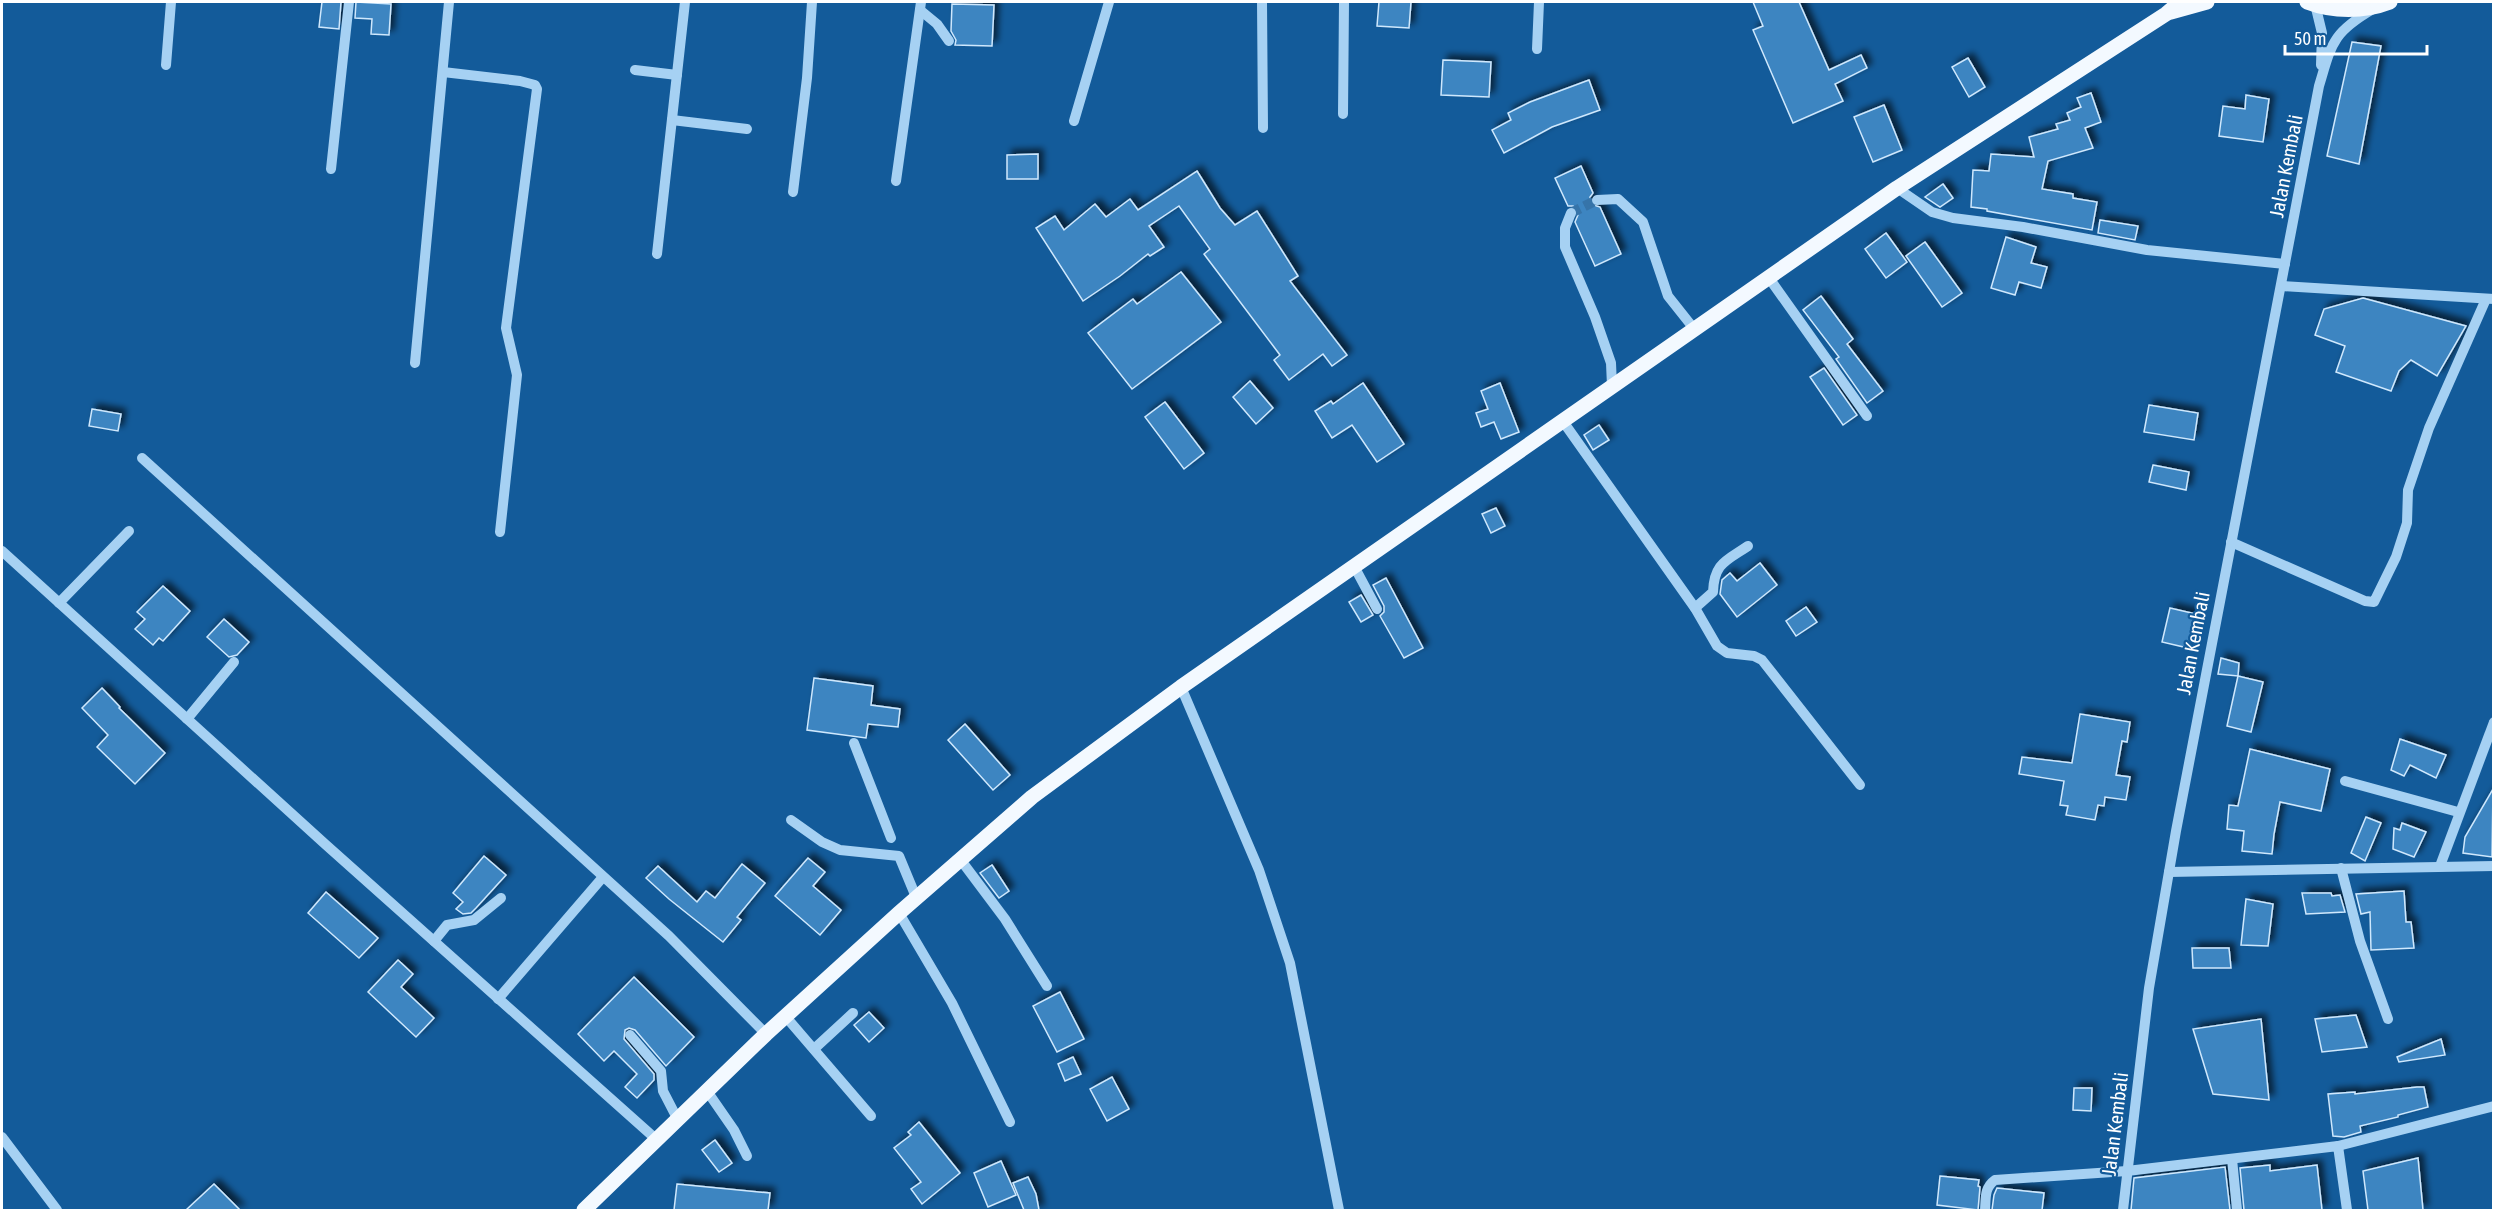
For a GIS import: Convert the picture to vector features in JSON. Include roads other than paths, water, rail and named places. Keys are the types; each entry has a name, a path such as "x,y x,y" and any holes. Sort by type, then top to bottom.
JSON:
{"main road":[{"path":"584,1210 766,1034 916,897 1032,797 1181,687 1897,188 2166,14 2180,2"},
{"path":"2166,14 2207,2"},
{"path":"2311,3 2346,10 2384,4"}],"street":[{"path":"166,65 171,2"},
{"path":"331,169 349,2"},
{"path":"415,363 449,2"},
{"path":"657,254 684,2"},
{"path":"793,192 807,78 812,2"},
{"path":"1074,121 1109,2"},
{"path":"1262,2 1263,128"},
{"path":"1343,114 1344,2"},
{"path":"1537,49 1539,2"},
{"path":"2311,3 2322,39 2319,86"},
{"path":"2319,86 2337,35 2352,21 2384,4"},
{"path":"921,6 950,41"},
{"path":"896,181 921,6"},
{"path":"635,70 677,75"},
{"path":"442,72 520,81 535,85 537,89 506,328 517,375 500,532"},
{"name":"Jalan Kembali","path":"2122,1210 2149,988 2169,872 2319,86"},
{"path":"672,120 747,129"},
{"path":"1897,188 1932,212 1953,218 2147,250 2285,264"},
{"path":"1597,200 1618,200 1643,222 1668,296 1695,330"},
{"path":"1571,213 1565,228 1564,247 1595,317 1611,363 1612,386"},
{"path":"1769,279 1867,416"},
{"path":"2231,542 2365,601 2374,602 2396,556 2407,523 2408,489 2429,428 2490,299 2282,286"},
{"path":"1562,420 1695,608 1717,646 1727,653 1754,656 1762,660 1860,785"},
{"path":"142,458 669,936 766,1034"},
{"path":"59,603 129,531"},
{"path":"1695,608 1713,592 1713,576 1721,564 1748,546"},
{"path":"2,551 657,1140"},
{"path":"1354,566 1377,609"},
{"path":"187,719 234,662"},
{"path":"1181,687 1259,870 1290,963 1340,1210"},
{"path":"2440,866 2493,722"},
{"path":"854,743 916,897"},
{"path":"2345,781 2458,812"},
{"path":"791,820 822,842 840,850 899,856"},
{"path":"960,860 1005,919 1047,986"},
{"path":"2169,872 2493,866"},
{"path":"2341,868 2360,941 2388,1019"},
{"path":"498,999 603,877"},
{"path":"434,941 447,925 474,920 501,898"},
{"path":"899,913 952,1003 1010,1122"},
{"path":"814,1049 853,1013"},
{"path":"786,1017 871,1116"},
{"path":"630,1035 661,1071 663,1091 678,1120"},
{"path":"707,1091 734,1130 747,1156"},
{"path":"1985,1210 1986,1191 1995,1180 2127,1171 2338,1146 2493,1106"},
{"path":"2,1137 57,1210"},
{"path":"2338,1146 2347,1210"},
{"path":"2232,1159 2237,1210"}],"tunnel":[{"path":"1571,213 1597,200"}]}
